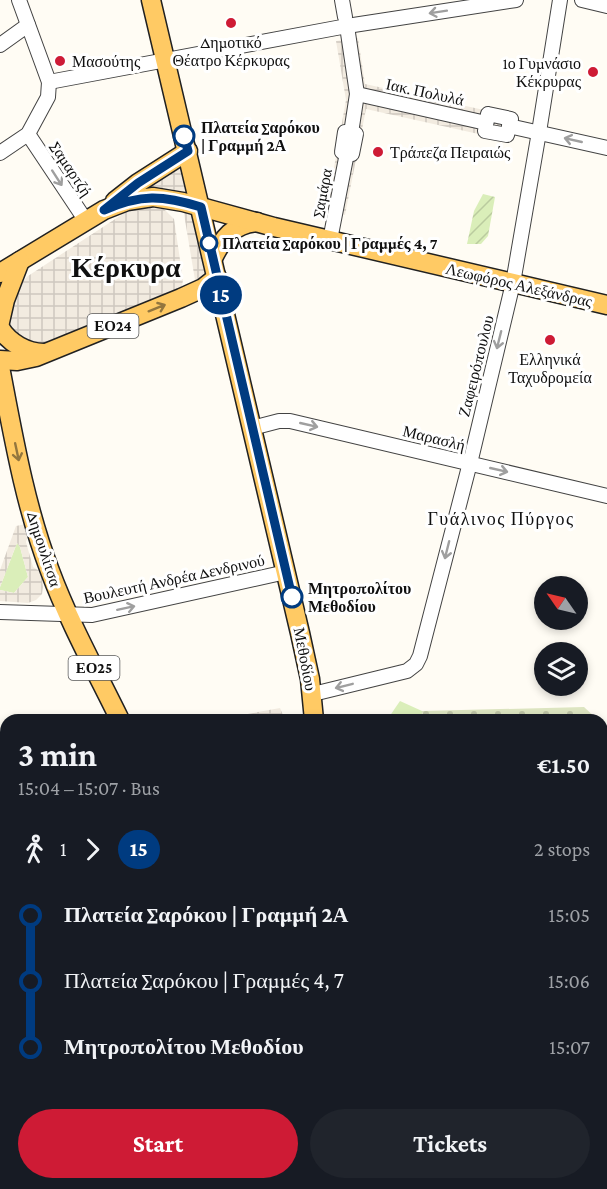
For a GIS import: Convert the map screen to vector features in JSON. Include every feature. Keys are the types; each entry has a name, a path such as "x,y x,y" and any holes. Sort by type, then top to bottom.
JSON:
{"main road":[{"path":"151,0 286,572"},
{"path":"0,322 5,300 6,271 104,210 138,183 188,151"},
{"name":"Λεωφόρος Αλεξάνδρας","path":"104,210 127,201 153,197 166,198 330,240 607,305"},
{"path":"213,258 229,234 242,224 257,222"},
{"name":"ΕΟ24","path":"0,360 23,360 44,353 181,298 203,288 217,277"},
{"path":"0,328 5,336 22,348 44,353"},
{"name":"Δημουλίτσα","path":"0,367 17,453 36,531 49,570 68,615 117,714"},
{"name":"Μεθοδίου","path":"286,572 313,694 314,714"}],"street":[{"path":"0,153 28,134 48,97 49,82 19,0"},
{"path":"342,0 345,16"},
{"path":"49,82 347,26 516,0"},
{"name":"Ζαφειρόπουλου","path":"313,694 407,671 416,664 420,656 513,283 540,132 560,0"},
{"path":"582,0 607,6"},
{"path":"0,45 28,25"},
{"name":"Σαμάρα","path":"330,240 347,153 342,152 345,132 351,133 357,94 348,33"},
{"name":"Ιακ. Πολυλά","path":"357,94 486,123 488,114 510,119 509,126 607,148"},
{"name":"Σαμαρτζή","path":"28,134 79,226"},
{"name":"Μαρασλή","path":"252,428 279,421 290,421 607,496"},
{"name":"Βουλευτή Ανδρέα Δενδρινού","path":"2,616 87,615 286,572"}],"green space":[{"path":"483,194 495,197 488,236 481,244 467,244 474,211"},
{"path":"17,543 28,577 14,593 0,590 0,587"},
{"path":"400,701 422,711 422,714 391,714"},
{"path":"584,707 592,714 422,714 422,711"}],"shaded area":[{"path":"358,38 365,84 507,115 501,139 366,109 345,215 323,210 327,207 346,100 336,41"},
{"path":"180,162 190,197 142,190"},
{"path":"145,205 162,207 174,219 182,286 47,344 38,345 15,335 8,317 20,284 28,276 129,210"},
{"path":"183,208 192,212 206,269 202,277 195,280"},
{"path":"26,524 29,533 26,542 33,567 41,572 42,594 36,600 28,603 0,601 0,590 14,593 28,577 17,543 0,587 0,570 16,526"},
{"path":"280,708 282,714 247,714"}],"bus line":[{"name":"15","path":"184,136 188,151 138,183 104,210 142,197 166,198 201,207 292,597"}],"place":[{"name":"Δημοτικό Θέατρο Κέρκυρας","path":"231,23"},
{"name":"Μασούτης","path":"60,61"},
{"name":"1ο Γυμνάσιο Κέκρυρας","path":"593,72"},
{"name":"Πλατεία Σαρόκου | Γραμμή 2Α","path":"184,136"},
{"name":"Τράπεζα Πειραιώς","path":"378,152"},
{"name":"Πλατεία Σαρόκου | Γραμμές 4, 7","path":"209,243"},
{"name":"Ελληνικά Ταχυδρομεία","path":"550,340"},
{"name":"Μητροπολίτου Μεθοδίου","path":"292,597"}],"district":[{"name":"Κέρκυρα","path":"126,267"},
{"name":"Γυάλινος Πύργος","path":"501,519"}]}
